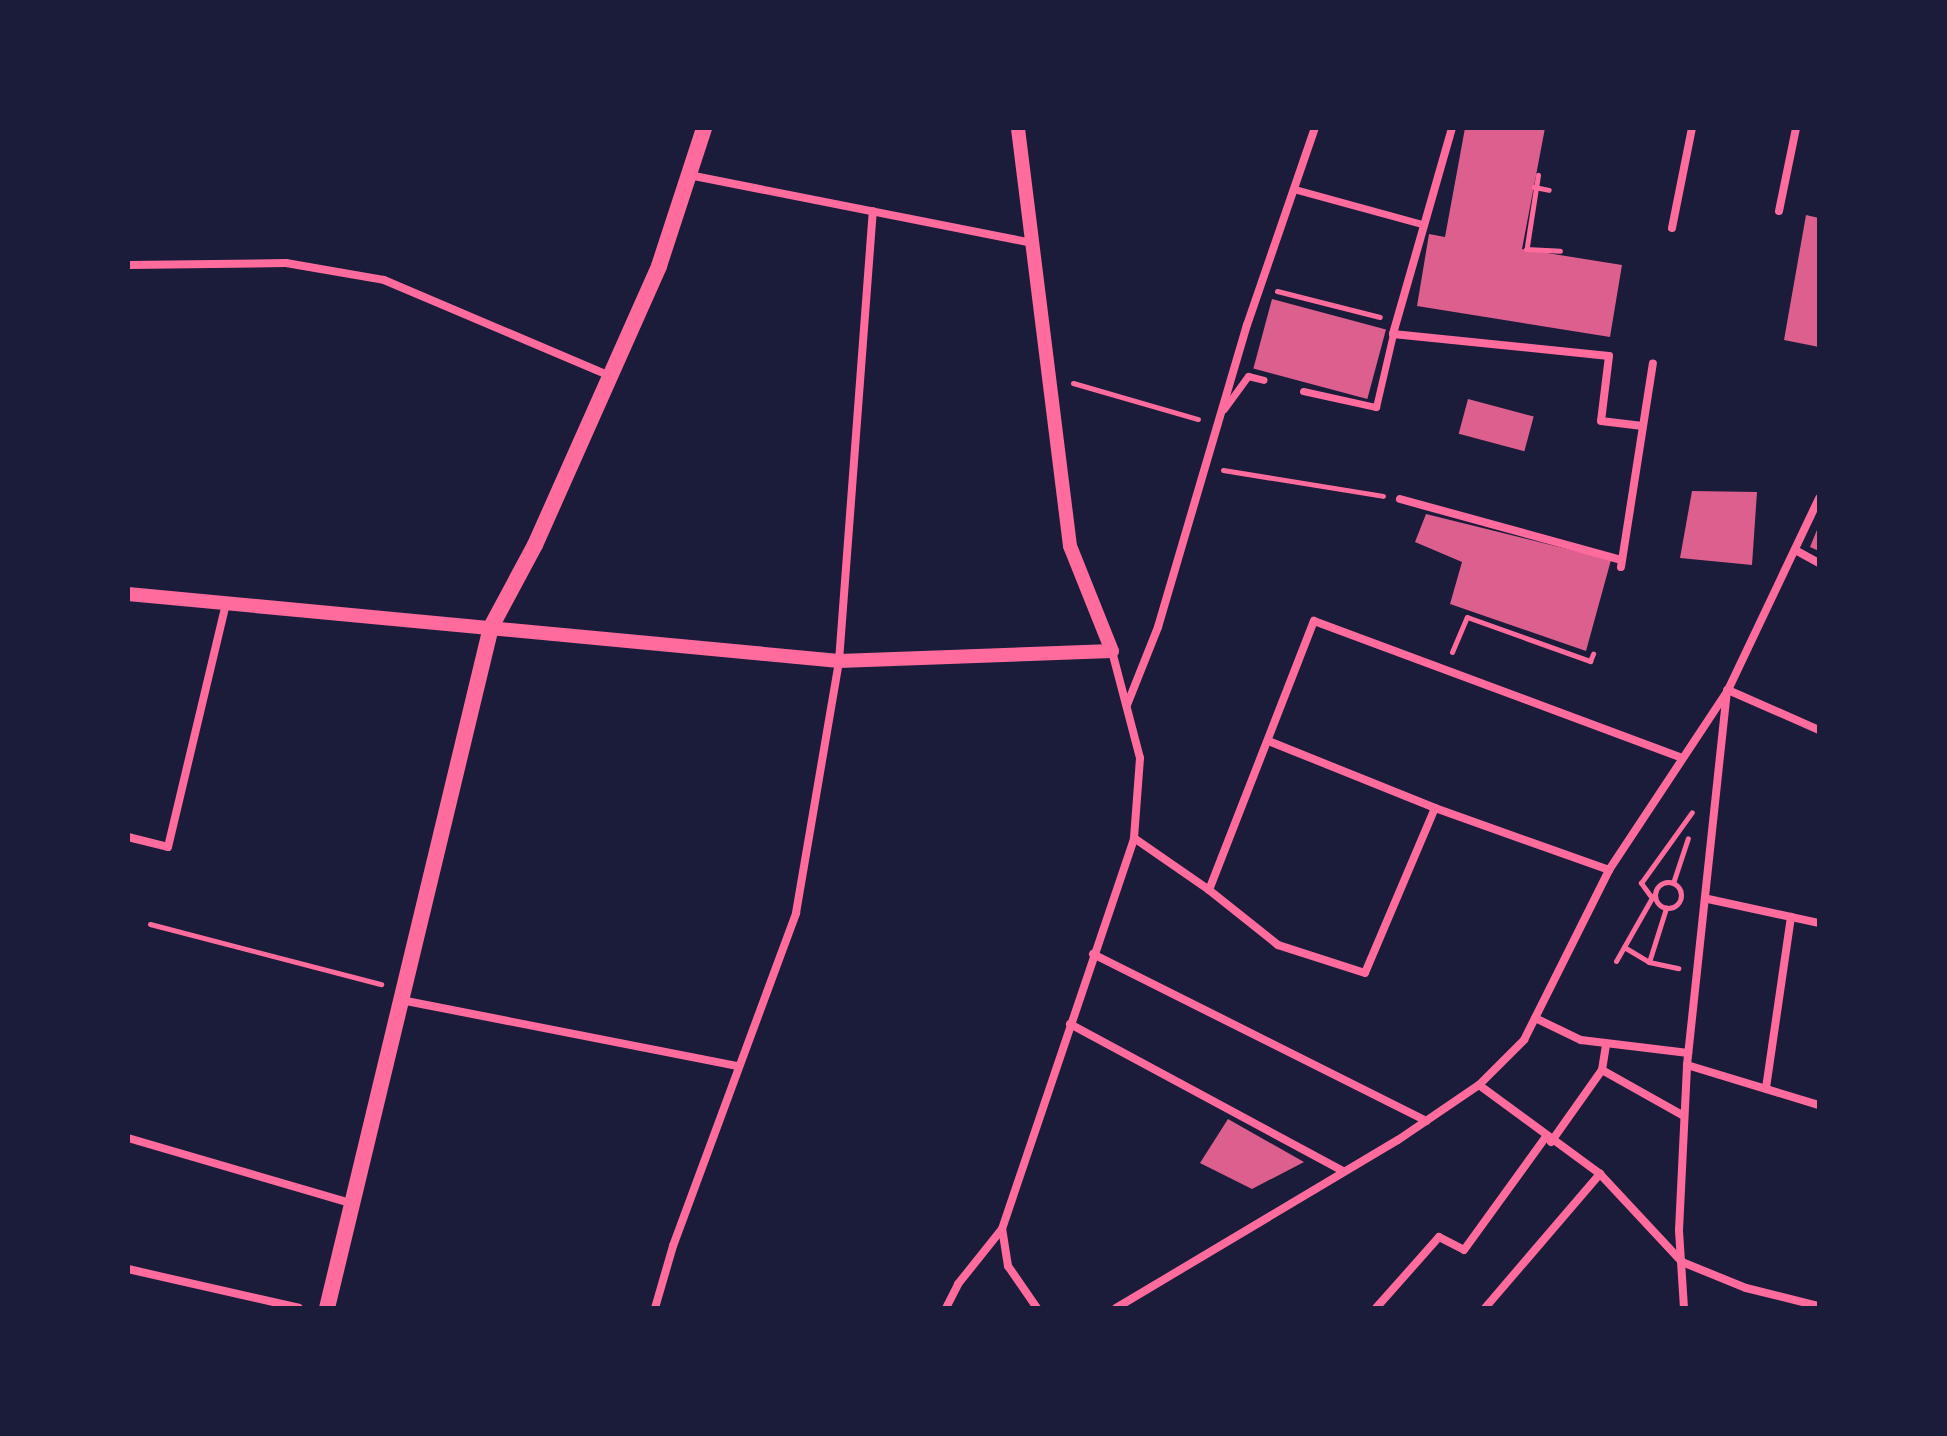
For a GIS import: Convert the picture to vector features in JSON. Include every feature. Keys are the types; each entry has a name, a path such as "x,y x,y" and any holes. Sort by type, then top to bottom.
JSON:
{"main road":[{"path":"327,1308 399,994 491,627 535,545 659,266 704,128"}],"street":[{"path":"946,1308 958,1284 1002,1229 1134,838 1140,758 1112,651 1070,546 1018,128"},
{"path":"1126,706 1158,627 1261,287 1315,128"},
{"path":"1303,391 1376,407 1422,224 1452,128"},
{"path":"1672,228 1692,128"},
{"path":"1779,211 1796,128"},
{"path":"688,175 1031,243"},
{"path":"1294,189 1422,224"},
{"path":"655,1308 737,1066 796,913 839,661 873,211"},
{"path":"128,265 286,263 384,280 610,376"},
{"path":"1393,334 1609,356 1601,421 1643,426"},
{"path":"1400,499 1622,564 1653,363"},
{"path":"1222,411 1248,376 1264,380"},
{"path":"1116,1308 1426,1121 1479,1085 1524,1040 1609,870 1728,690 1797,551 1819,498"},
{"path":"1797,551 1819,563"},
{"path":"128,594 839,661 1112,651"},
{"path":"128,837 168,847 226,603"},
{"path":"1209,890 1271,742 1314,621 1682,758"},
{"path":"1728,690 1819,730"},
{"path":"1684,1308 1682,1262 1687,1065 1708,899 1728,690"},
{"path":"1271,742 1435,808 1609,870"},
{"path":"1134,838 1209,890 1278,945 1365,973 1435,808"},
{"path":"1708,899 1819,923"},
{"path":"1766,1088 1791,917"},
{"path":"1093,954 1426,1121"},
{"path":"399,994 737,1066"},
{"path":"1535,1018 1581,1040 1688,1053"},
{"path":"1070,1024 1343,1171"},
{"path":"1376,1308 1439,1237 1464,1250 1602,1070 1606,1044"},
{"path":"1687,1065 1819,1105"},
{"path":"1602,1070 1684,1116"},
{"path":"1479,1085 1548,1140 1600,1174 1682,1262 1746,1288 1819,1306"},
{"path":"128,1138 351,1203"},
{"path":"1485,1308 1600,1174"},
{"path":"1002,1229 1008,1266 1037,1308"},
{"path":"128,1269 299,1308"}],"path":[{"path":"1538,175 1526,248 1560,251"},
{"path":"1535,187 1549,190"},
{"path":"1261,287 1397,321"},
{"path":"1048,377 1218,425"},
{"path":"1205,467 1400,499"},
{"path":"1444,671 1467,617 1590,661 1593,654"},
{"path":"1652,898 1641,883 1700,801 1673,883"},
{"path":"1616,961 1656,890 1665,882 1673,883 1682,896 1674,907 1666,908 1658,903 1656,890"},
{"path":"1624,947 1649,962 1666,908"},
{"path":"150,924 399,994"}],"building":[{"path":"1465,128 1545,128 1522,249 1622,265 1610,337 1417,306 1429,234 1445,237"},
{"path":"1806,215 1819,218 1819,347 1784,340"},
{"path":"1272,299 1386,330 1367,399 1253,369"},
{"path":"1468,399 1534,417 1524,451 1459,434"},
{"path":"1692,491 1757,492 1752,565 1680,558"},
{"path":"1426,514 1611,560 1586,651 1450,604 1462,562 1415,542"},
{"path":"1819,525 1819,551 1810,547"},
{"path":"1228,1119 1304,1162 1252,1189 1200,1163"}]}
